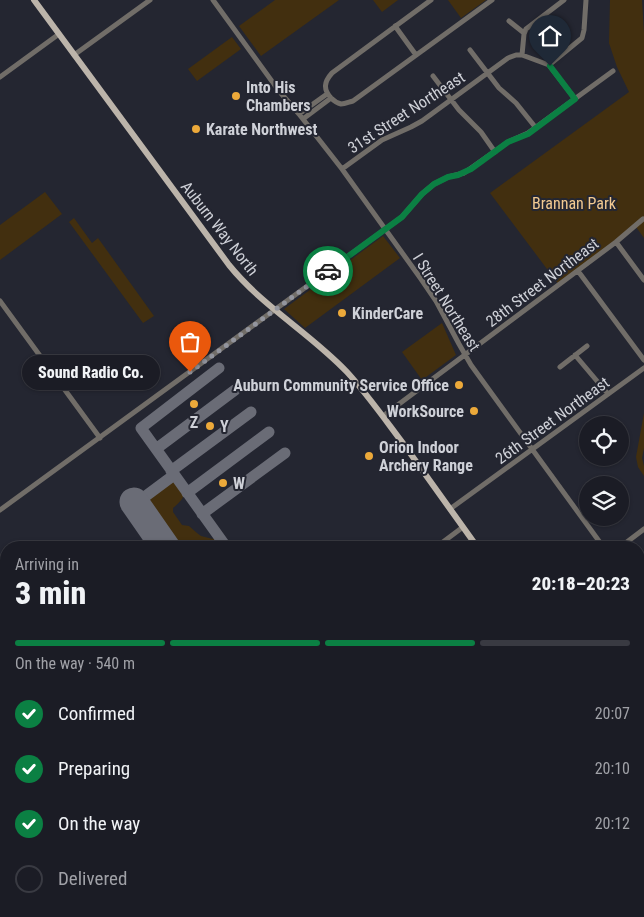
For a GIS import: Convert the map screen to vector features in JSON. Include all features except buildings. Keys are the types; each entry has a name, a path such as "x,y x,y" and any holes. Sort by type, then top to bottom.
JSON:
{"main road":[{"name":"Auburn Way North","path":"34,0 229,265 255,294 318,345 363,390 473,541"}],"street":[{"path":"74,55 150,0"},
{"name":"I Street Northeast","path":"213,0 279,91 342,169 385,229 436,301 465,355 599,541"},
{"path":"431,0 332,73 325,84 325,90 329,96 341,104 353,101 492,0"},
{"path":"564,0 528,27 524,33 522,55 549,64 575,99"},
{"path":"549,64 582,38 586,0"},
{"path":"509,21 524,33"},
{"path":"395,26 416,55"},
{"path":"0,76 59,34"},
{"path":"470,50 499,88 516,103 536,128"},
{"name":"31st Street Northeast","path":"342,169 392,134 416,124 509,57 522,55"},
{"path":"0,510 402,217 422,194 434,184 448,177 464,173 508,142 528,134 613,71"},
{"path":"433,76 464,116 484,136 495,152"},
{"path":"299,114 329,96"},
{"path":"303,119 329,96"},
{"name":"28th Street Northeast","path":"383,416 578,271 643,219"},
{"path":"616,242 644,280"},
{"path":"578,271 644,360"},
{"path":"0,301 100,438"},
{"path":"560,367 587,346"},
{"path":"575,355 608,394"},
{"name":"26th Street Northeast","path":"450,509 644,368"},
{"path":"444,541 463,527"},
{"path":"629,541 644,530"}],"green space":[{"path":"275,0 339,0 261,56 239,26"},
{"path":"373,0 398,0 382,12"},
{"path":"448,0 486,0 461,18"},
{"name":"Brannan Park","path":"610,0 642,0 644,33 644,238 636,227 559,285 490,193 629,92 617,67 609,43"},
{"path":"232,37 241,49 197,81 188,69"},
{"path":"45,192 62,214 0,260 0,225"},
{"path":"74,218 92,243 98,238 154,316 143,323 69,222"},
{"path":"383,236 400,258 305,328 284,309"},
{"path":"442,323 456,355 422,380 402,352"},
{"path":"644,413 644,448 642,458 644,476 638,467 636,457"},
{"path":"175,480 184,491 181,501 173,508 173,512 182,525 189,526 201,536 218,541 173,541 144,501 150,494"}],"taxiway":[{"path":"219,368 141,428 222,541"},
{"path":"156,449 235,390"},
{"path":"171,471 251,412"},
{"path":"187,493 269,432"},
{"path":"202,514 285,453"},
{"path":"135,504 174,475"}],"runway":[{"path":"134,502 161,541"}],"way so far":[{"path":"190,372 328,271"}],"place":[{"name":"Into His Chambers","path":"236,96"},
{"name":"Karate Northwest","path":"196,129"},
{"name":"KinderCare","path":"342,313"},
{"name":"Sound Radio Co.","path":"190,372"},
{"name":"Auburn Community Service Office","path":"459,385"},
{"name":"Z","path":"194,404"},
{"name":"WorkSource","path":"474,411"},
{"name":"Y","path":"210,426"},
{"name":"Orion Indoor Archery Range","path":"369,456"},
{"name":"W","path":"223,483"}],"route":[{"path":"328,271 402,217 422,194 434,184 471,169 508,142 528,134 575,99 550,66"}]}
